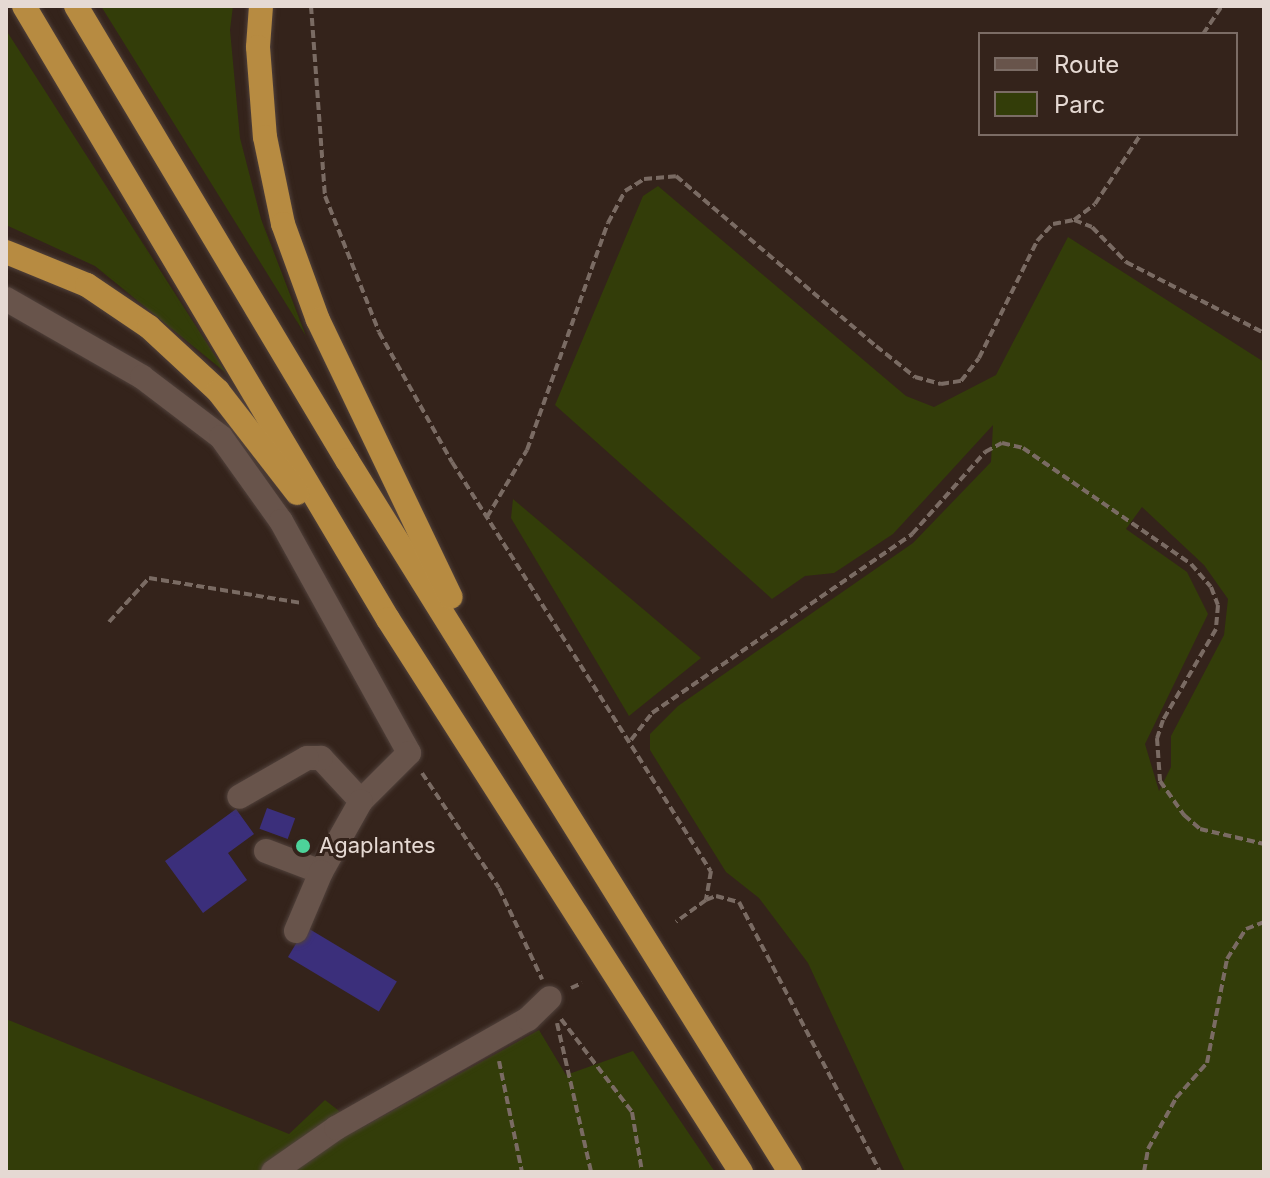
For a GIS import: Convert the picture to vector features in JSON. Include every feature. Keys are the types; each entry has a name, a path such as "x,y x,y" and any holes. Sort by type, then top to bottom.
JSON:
{"highway":[{"path":"24,6 388,619 741,1172"},
{"path":"76,6 347,460 516,724 790,1172"},
{"path":"261,6 258,47 265,137 283,224 318,320 387,471 516,724"},
{"path":"6,252 87,285 149,327 218,391 388,619"}],"lane":[{"path":"6,299 142,377 221,437 281,521 328,612 409,753 361,801 321,872 296,931"},
{"path":"239,797 307,758 321,758 361,801"},
{"path":"266,851 321,872"},
{"path":"273,1172 336,1128 528,1019 550,998"}],"path":[{"path":"311,6 325,196 379,332 487,517 631,740 711,871 706,900"},
{"path":"1204,32 1222,6"},
{"path":"487,517 527,450 608,223 625,191 644,179 676,176 915,377 941,384 961,381 979,358 1037,241 1053,224 1074,220 1095,204 1140,136"},
{"path":"1074,220 1092,227 1126,262 1264,333"},
{"path":"631,740 652,713 912,534 985,452 1002,443 1023,448 1178,555 1211,587 1218,605 1216,629 1163,720 1157,738 1160,781 1200,829 1264,844"},
{"path":"109,622 149,578 273,595 328,612"},
{"path":"409,753 499,888 564,1024 632,1112 642,1172"},
{"path":"676,922 716,896 739,902 880,1172"},
{"path":"1144,1172 1148,1149 1176,1098 1207,1063 1227,959 1246,929 1264,922"},
{"path":"550,998 591,1172"},
{"path":"495,1038 522,1172"}],"green space":[{"path":"101,6 233,6 230,30 240,138 261,219 306,336"},
{"path":"6,30 226,373 95,266 6,225"},
{"path":"658,186 906,396 934,407 996,375 1068,237 1264,362 1264,1172 905,1172 808,963 759,898 726,872 650,750 650,734 678,706 913,543 991,462 993,425 893,534 834,573 805,576 772,599 555,405 643,196","holes":["1142,507 1204,565 1228,599 1224,635 1171,736 1171,767 1159,791 1145,744 1208,614 1187,572 1126,529"]},
{"path":"513,499 701,658 629,716 511,518"},
{"path":"6,1019 289,1134 325,1100 361,1128 539,1030 566,1075 633,1051 715,1172 6,1172"}],"building":[{"path":"267,808 295,818 288,839 259,829"},
{"path":"236,809 254,834 228,853 247,880 203,913 165,861"},
{"path":"306,927 397,982 379,1012 288,957"}],"place":[{"name":"Agaplantes","path":"303,846"}]}
